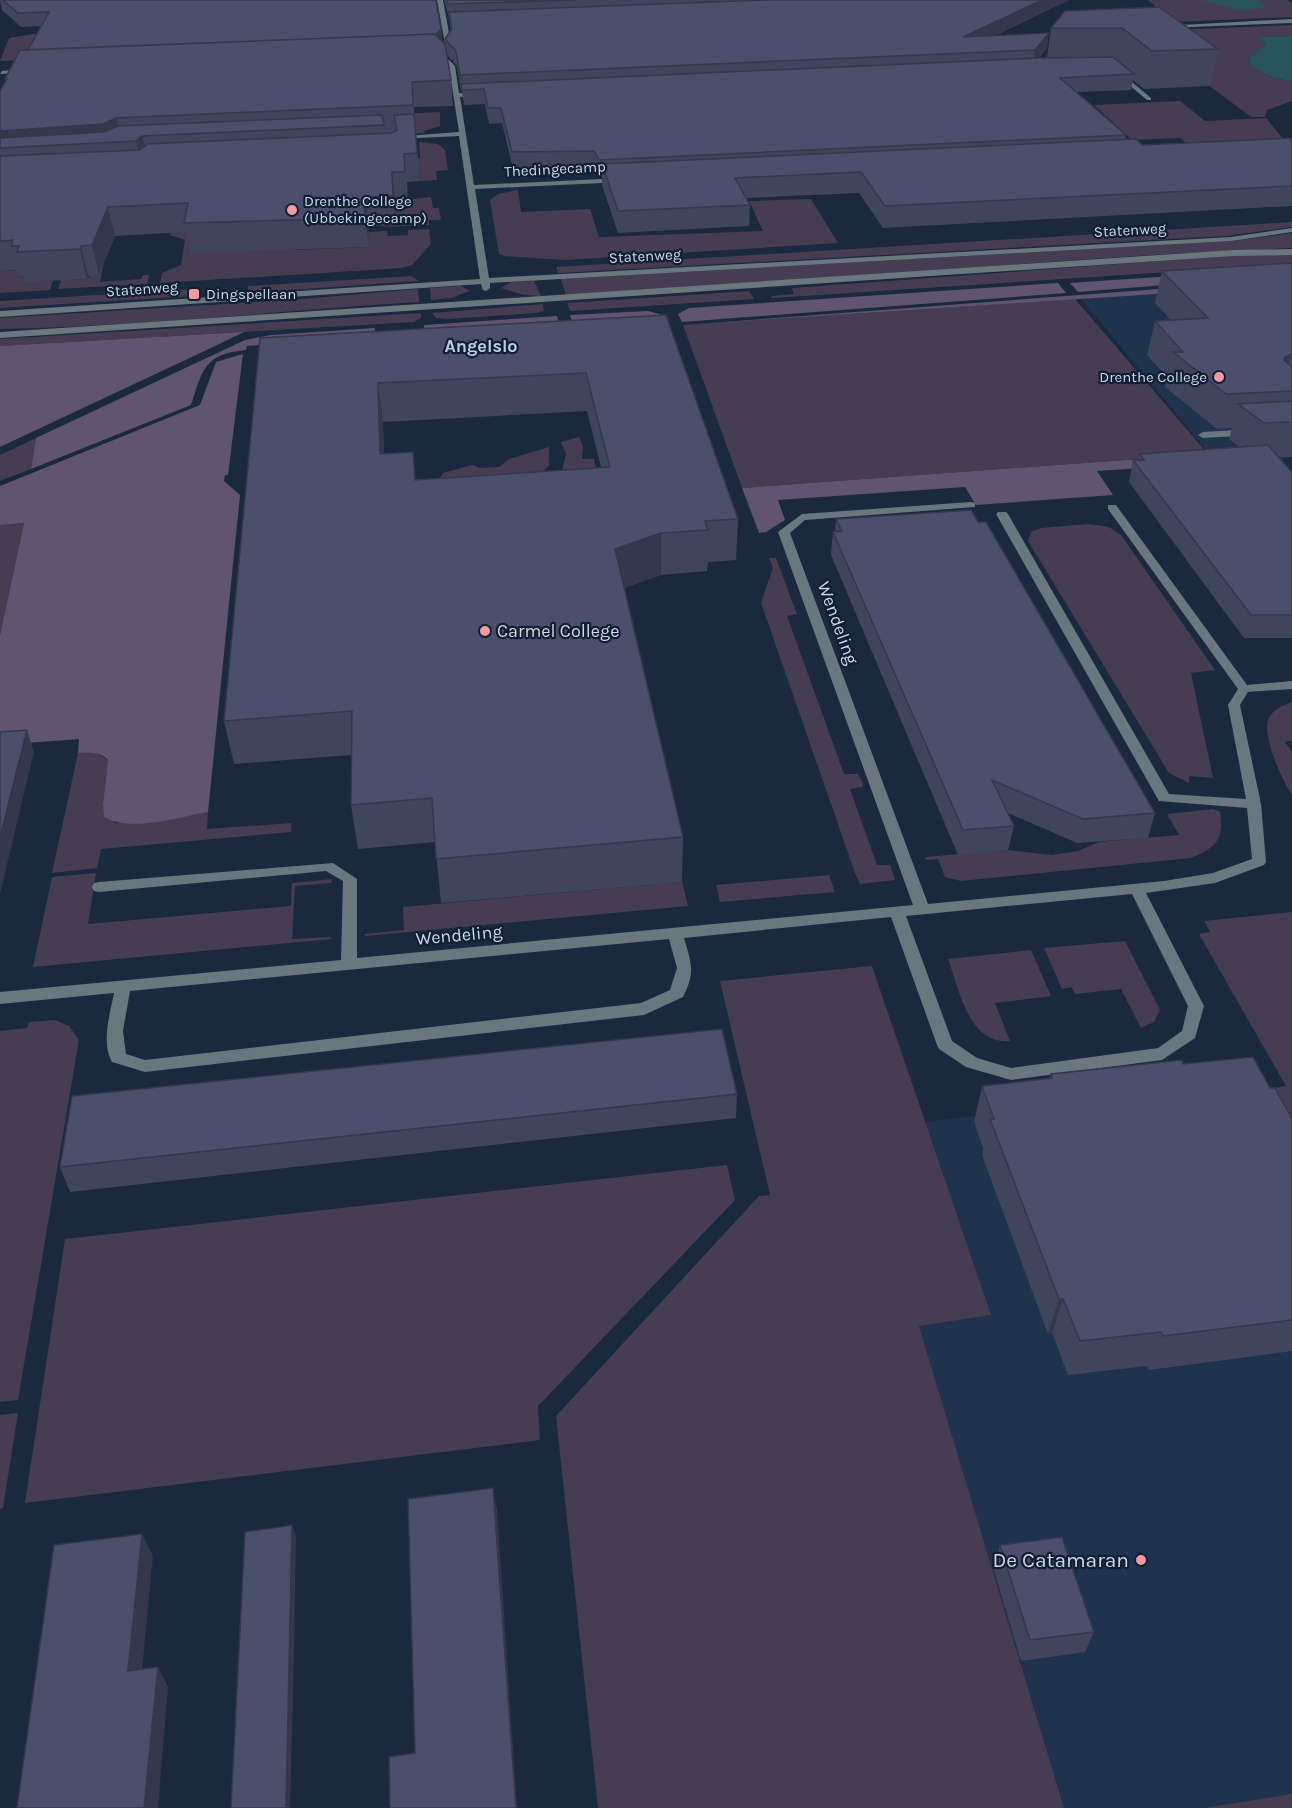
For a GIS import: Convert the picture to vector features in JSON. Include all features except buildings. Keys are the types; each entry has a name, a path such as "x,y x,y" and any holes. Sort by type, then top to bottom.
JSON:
{"street":[{"path":"428,55 439,54 448,44 440,0"},
{"path":"1154,26 1292,21"},
{"path":"445,22 456,22"},
{"path":"439,54 451,64 460,134 489,303"},
{"path":"1113,68 1149,99"},
{"path":"2,73 34,70"},
{"path":"455,95 495,93"},
{"path":"392,147 390,138 460,134"},
{"name":"Thedingecamp","path":"470,187 636,179"},
{"name":"Statenweg","path":"0,314 485,280 1219,239 1292,230"},
{"name":"Statenweg","path":"0,335 1222,253 1292,252"},
{"path":"1203,435 1292,429"},
{"name":"Wendeling","path":"922,908 784,532 802,517 971,505"},
{"path":"1112,507 1244,689 1292,685"},
{"path":"1002,514 1164,798 1254,804"},
{"name":"Wendeling","path":"0,998 675,934 1215,878 1259,862 1254,804 1234,705 1244,689"},
{"path":"99,887 328,866 350,879 349,964"},
{"path":"897,912 945,1045 972,1063 1011,1074 1162,1054 1189,1034 1196,1006 1136,888"},
{"path":"123,986 115,1031 118,1058 145,1066 644,1009 677,993 685,968 675,934"}],"shaded area":[{"path":"1148,0 1287,0 1292,3 1292,17 1174,22"},
{"path":"1200,0 1257,0 1268,8 1239,10"},
{"path":"1292,25 1292,36 1259,37 1266,43 1248,60 1261,72 1292,82 1292,101 1267,110 1265,117 1251,117 1152,43 1107,33"},
{"path":"40,33 28,60 0,61 9,38"},
{"path":"1292,36 1292,82 1261,72 1248,60 1266,43 1257,37"},
{"path":"1180,101 1205,121 1266,118 1284,140 1198,152 1180,138 1132,140 1094,105"},
{"path":"440,112 440,126 424,131 425,133 377,136 339,117"},
{"path":"419,142 438,144 445,150 448,170 436,171 437,180 420,181 419,168 402,159 420,158"},
{"path":"518,190 521,212 590,209 599,237 763,231 749,201 811,199 838,243 566,260 504,256 499,254 490,200 498,194"},
{"path":"431,197 433,208 439,208 441,220 429,220 429,225 379,227 396,225 395,201"},
{"path":"173,222 199,232 295,245 295,250 368,247 368,232 387,231 388,236 408,235 408,230 429,229 431,244 412,265 401,268 160,283 162,273 181,265 185,240 170,235"},
{"path":"1292,222 1292,227 1225,236 558,273 556,267"},
{"path":"1292,233 1292,248 1166,254 566,296 561,279 1232,241"},
{"path":"1256,254 1292,254 1292,264 772,298 771,296 794,294 792,288"},
{"path":"104,262 100,282 141,279 143,275 149,275 147,284 58,289 61,280 87,279"},
{"path":"1292,268 1202,282 1078,292 1070,283"},
{"path":"21,270 19,276 53,281 50,290 0,293 0,271"},
{"path":"411,276 419,281 248,293 248,286"},
{"name":"Drenthe College","path":"1292,279 1292,458 1217,463 1078,295"},
{"path":"1292,279 1292,285 683,325"},
{"path":"534,281 541,296 524,295 501,288 511,282"},
{"path":"1058,283 1066,293 682,322 678,314 689,308"},
{"path":"461,286 470,291 451,298 431,300 430,288"},
{"path":"193,289 192,296 0,308 0,301"},
{"path":"418,289 419,302 157,322 0,329 0,318 302,299"},
{"path":"749,291 754,299 570,311 567,303"},
{"path":"1075,299 1208,454 742,488 683,325"},
{"path":"543,304 544,311 536,313 448,319 436,318 432,313"},
{"path":"648,311 663,315 575,330 570,315"},
{"path":"421,313 421,318 414,322 0,346 0,339"},
{"path":"557,316 561,331 425,339 424,325"},
{"path":"375,328 374,337 247,346 246,350 221,355 207,366 191,405 31,469 36,438 245,340 271,335"},
{"path":"244,332 213,347 0,447 0,346"},
{"path":"243,354 228,475 225,475 224,481 240,495 208,812 141,824 115,822 104,817 103,804 108,760 98,754 78,753 79,739 0,745 0,635 24,523 0,525 0,486 200,405 216,362"},
{"path":"579,437 583,447 582,459 594,459 601,496 562,470 566,454 561,442"},
{"path":"36,438 31,469 0,481 0,455"},
{"path":"549,447 549,466 542,472 439,480 443,473 472,465 480,468 499,467 509,459"},
{"path":"1208,454 1215,463 1097,471 1113,495 976,505 965,487 778,500 785,520 766,532 759,533 742,488"},
{"path":"24,523 0,635 0,525"},
{"path":"1089,524 1109,527 1121,535 1215,670 1191,673 1213,778 1189,776 1189,783 1169,773 1028,541 1031,532 1041,528"},
{"path":"769,558 776,558 797,614 787,616 844,774 858,774 863,784 862,787 850,789 877,865 890,865 895,880 860,884 855,873 761,603 773,568"},
{"path":"1292,702 1292,741 1285,742 1292,752 1292,795 1270,746 1267,726 1273,713"},
{"path":"94,752 108,760 103,804 115,823 137,823 208,812 207,829 291,823 291,832 101,849 97,868 52,873 78,753"},
{"path":"1213,809 1220,812 1219,836 1212,847 1191,858 961,881 945,877 938,859 926,860 925,857 1008,850 1052,855 1078,851 1099,842 1179,835 1167,814"},
{"path":"96,873 88,924 291,906 292,883 332,879 331,883 295,886 292,939 331,937 331,939 33,967 52,877"},
{"path":"829,875 835,892 720,902 716,885"},
{"path":"682,882 688,906 365,936 364,934 404,930 403,907"},
{"path":"1292,912 1292,1121 1274,1088 1286,1086 1199,934 1210,932 1204,921"},
{"path":"1125,941 1160,1010 1154,1022 1141,1028 1121,989 1075,994 1071,987 1062,989 1044,948"},
{"path":"1031,950 1051,996 995,1003 1010,1041 996,1040 984,1034 967,1012 948,959"},
{"path":"872,966 991,1315 919,1326 1064,1808 598,1808 556,1416 759,1196 770,1195 720,981"},
{"path":"55,1020 69,1026 79,1040 18,1400 0,1402 0,1031 27,1028 29,1022"},
{"name":"De Catamaran","path":"1249,1084 1273,1088 1292,1121 1292,1794 1203,1808 1064,1808 919,1326 990,1315 925,1122"},
{"path":"727,1165 735,1200 538,1406 540,1440 25,1503 65,1239"},
{"path":"18,1413 3,1508 0,1509 0,1415"},
{"path":"1292,1794 1292,1808 1203,1808"}],"place":[{"name":"Drenthe College (Ubbekingecamp)","path":"292,210"},
{"name":"Dingspellaan","path":"194,294"},
{"name":"Drenthe College","path":"1219,377"},
{"name":"Carmel College","path":"485,631"},
{"name":"De Catamaran","path":"1141,1560"}],"district":[{"name":"Angelslo","path":"481,346"}]}
